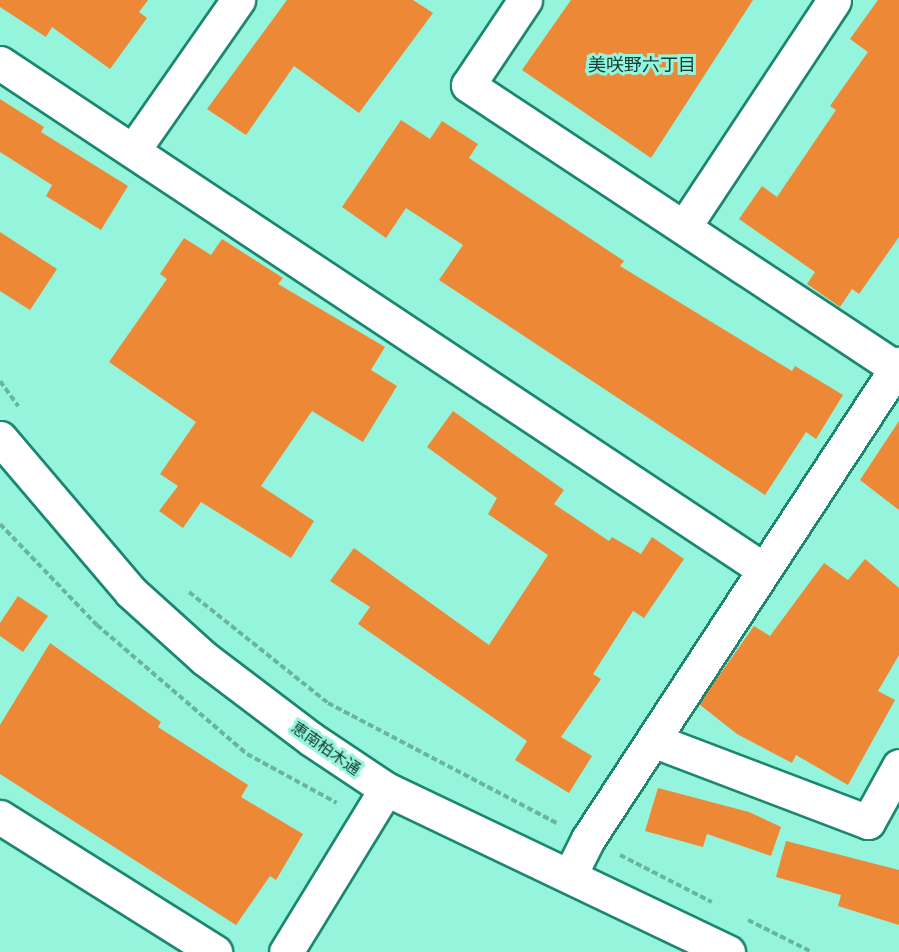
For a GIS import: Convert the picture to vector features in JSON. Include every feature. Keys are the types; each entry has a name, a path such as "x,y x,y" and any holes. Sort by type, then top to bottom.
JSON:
{"street":[{"path":"134,149 238,0"},
{"path":"525,0 468,85 686,224 898,367 763,569 655,741 588,839 570,875"},
{"path":"686,224 834,0"},
{"path":"0,63 134,149 763,569"},
{"name":"恵南柏木通","path":"0,438 131,592 188,644 311,739 386,789 728,952"},
{"path":"655,741 868,822 899,766"},
{"path":"286,952 386,789"},
{"path":"0,817 215,952"}],"path":[{"path":"0,381 20,409"},
{"path":"183,587 328,703 716,903"},
{"path":"737,914 812,952"}],"building":[{"path":"0,0 148,0 139,12 147,18 110,69 52,27 46,37 0,7"},
{"path":"287,0 413,0 433,13 359,113 294,66 246,135 207,109"},
{"path":"571,0 753,0 651,158 522,70"},
{"path":"878,0 899,0 899,237 859,294 852,289 840,307 807,284 815,272 739,219 762,186 777,197 836,110 830,106 868,52 850,39"},
{"path":"0,99 44,127 41,132 128,186 101,230 46,196 52,185 0,152"},
{"path":"401,120 430,139 442,121 478,144 469,158 624,261 620,266 792,371 795,366 843,395 816,439 806,432 765,495 439,280 463,245 406,208 386,238 342,207"},
{"path":"0,232 57,269 30,310 0,291"},
{"path":"184,238 211,255 222,239 283,278 278,284 385,347 371,370 397,386 363,442 312,411 261,486 314,521 291,558 201,502 183,528 159,511 178,486 160,474 196,422 109,362 167,279 160,274"},
{"path":"453,411 564,490 554,504 609,541 612,537 641,554 652,537 684,559 644,618 633,611 593,674 601,679 561,737 592,756 569,793 515,760 527,741 358,624 370,607 330,581 354,548 489,645 548,555 488,514 497,498 427,447"},
{"path":"899,421 899,510 860,480"},
{"path":"865,559 899,588 899,655 878,691 895,700 848,785 796,755 792,763 737,734 699,704 754,626 770,636 824,563 848,580"},
{"path":"18,596 48,616 23,652 0,636 0,623"},
{"path":"50,643 161,722 158,727 248,785 241,797 303,834 276,880 270,876 236,925 0,774 0,725"},
{"path":"658,788 749,812 781,827 771,856 707,834 703,847 645,831"},
{"path":"786,841 899,870 899,925 838,906 841,895 776,877"}],"district":[{"name":"美咲野六丁目","path":"642,64"}]}
